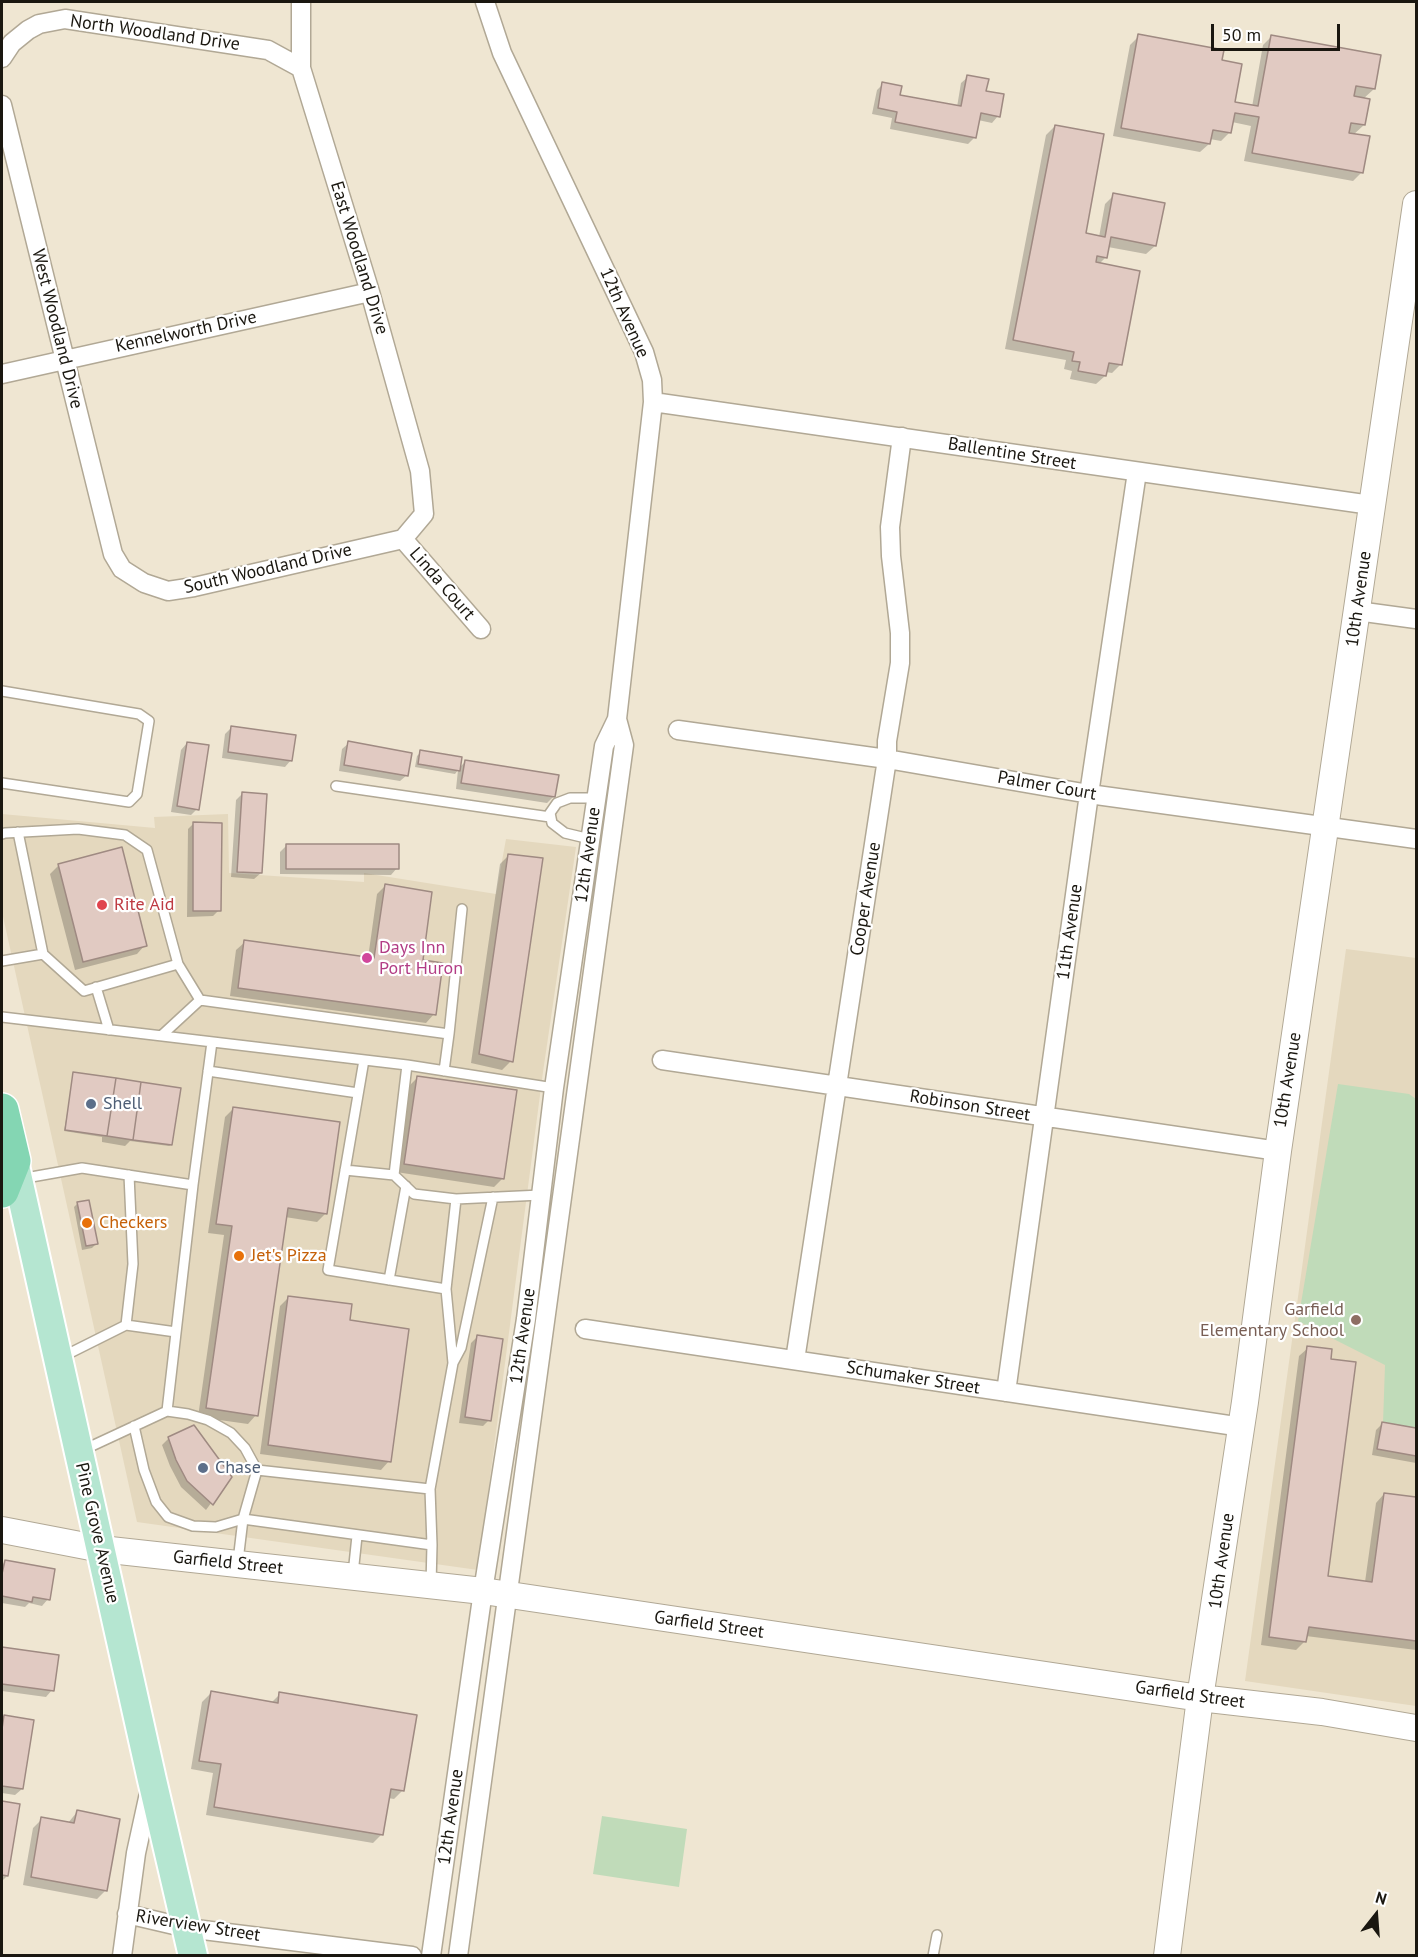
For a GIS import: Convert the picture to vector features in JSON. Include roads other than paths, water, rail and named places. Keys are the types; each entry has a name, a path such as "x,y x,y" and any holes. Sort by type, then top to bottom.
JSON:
{"highway":[{"name":"Pine Grove Avenue","path":"2,1110 11,1177"}],"main road":[{"name":"Pine Grove Avenue","path":"11,1177 58,1359 190,1942"}],"street":[{"name":"East Woodland Drive","path":"301,2 301,68 370,292 420,471 424,514 403,539"},
{"name":"12th Avenue","path":"458,1956 495,1593 554,1088 604,746 617,719 653,402 652,380 644,351 501,52 485,2"},
{"name":"North Woodland Drive","path":"7,51 28,30 39,24 64,19 268,50 301,68"},
{"name":"West Woodland Drive","path":"2,105 113,554"},
{"name":"10th Avenue","path":"1167,1956 1200,1698 1242,1427 1278,1151 1416,204"},
{"name":"Kennelworth Drive","path":"2,374 370,292"},
{"name":"Ballentine Street","path":"653,402 1371,505"},
{"name":"Cooper Avenue","path":"795,1360 900,663 900,633 890,526 902,437"},
{"name":"11th Avenue","path":"1006,1392 1089,794 1137,472"},
{"name":"South Woodland Drive","path":"113,554 122,569 144,583 168,591 403,539"},
{"name":"Linda Court","path":"403,539 480,629"},
{"path":"1358,611 1416,619"},
{"name":"12th Avenue","path":"432,1956 495,1593 624,745 617,719"},
{"name":"Palmer Court","path":"678,730 887,759 1089,794 1416,839"},
{"name":"Robinson Street","path":"662,1060 1278,1151"},
{"name":"Schumaker Street","path":"585,1329 1242,1427"},
{"name":"Garfield Street","path":"2,1530 101,1549 431,1584 1200,1698 1322,1712 1416,1728"},
{"path":"122,1956 136,1853 152,1780"},
{"name":"Riverview Street","path":"127,1914 190,1942 401,1955"}],"lane":[{"path":"2,691 139,714 149,721 137,794 129,802 2,783"},
{"path":"336,786 550,817"},
{"path":"590,839 565,833 552,823 550,813 557,803 570,798 596,798"},
{"path":"2,834 78,829 125,835 147,850 178,964 200,1000"},
{"path":"18,832 43,954 84,991 178,964"},
{"path":"444,1071 462,909"},
{"path":"2,961 43,954"},
{"path":"96,987 109,1030"},
{"path":"200,1000 448,1034"},
{"path":"161,1036 200,1000"},
{"path":"2,1017 407,1065 554,1088"},
{"path":"167,1411 212,1042"},
{"path":"363,1060 328,1270 446,1289"},
{"path":"394,1175 407,1065"},
{"path":"208,1071 358,1093"},
{"path":"11,1177 82,1168 193,1185"},
{"path":"345,1170 394,1175 414,1194 456,1199 541,1195"},
{"path":"126,1325 133,1264 129,1175"},
{"path":"389,1280 406,1186"},
{"path":"453,1363 461,1348 493,1197"},
{"path":"431,1584 430,1489 453,1363 446,1289 456,1199"},
{"path":"58,1359 126,1325 176,1332"},
{"path":"79,1452 167,1411 208,1420 231,1432 245,1448 257,1470 243,1519 238,1564"},
{"path":"134,1426 144,1470 152,1492 156,1502 168,1517 193,1526 216,1527 243,1519 432,1545"},
{"path":"257,1470 430,1489"},
{"path":"353,1577 357,1536"},
{"path":"933,1956 937,1935"}],"place":[{"name":"Rite Aid","path":"102,905"},
{"name":"Days Inn Port Huron","path":"367,958"},
{"name":"Shell","path":"91,1104"},
{"name":"Checkers","path":"87,1223"},
{"name":"Jet's Pizza","path":"239,1256"},
{"name":"Garfield Elementary School","path":"1356,1320"},
{"name":"Chase","path":"203,1468"}]}
